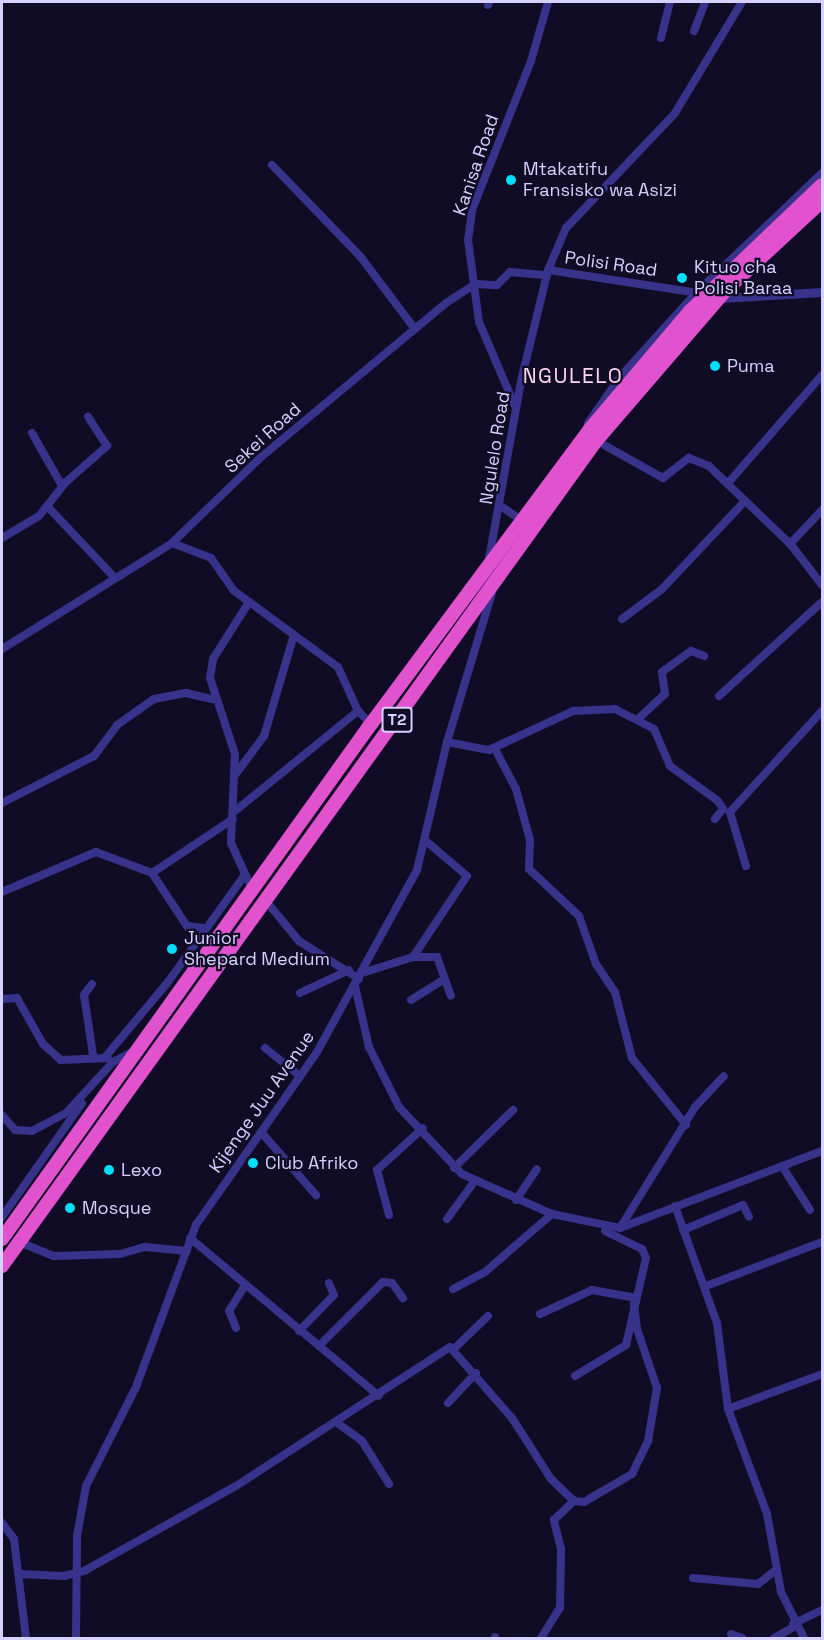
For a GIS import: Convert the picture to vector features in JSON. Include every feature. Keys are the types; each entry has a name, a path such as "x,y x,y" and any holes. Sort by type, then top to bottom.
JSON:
{"highway":[{"name":"T2","path":"2,1239 369,726 487,572 561,468 707,295 822,185"},
{"name":"T2","path":"2,1266 494,586 596,441 707,295 822,201"},
{"path":"398,688 411,700"},
{"path":"369,726 382,741"}],"street":[{"name":"Kanisa Road","path":"515,407 470,288 472,210 531,61 548,2"},
{"path":"660,38 670,2"},
{"path":"694,31 705,2"},
{"name":"Ngulelo Road","path":"487,572 502,507 515,407 548,273 566,228 584,205 675,113 742,2"},
{"path":"272,165 360,256 414,328"},
{"path":"707,295 822,173"},
{"name":"Sekei Road","path":"2,649 172,543 260,458 414,328 470,288 497,285 510,272 548,273"},
{"name":"Polisi Road","path":"548,273 707,295"},
{"path":"707,295 822,292"},
{"path":"729,482 822,375"},
{"path":"2,538 26,528 62,486 107,446 88,417"},
{"path":"32,433 62,486"},
{"path":"604,445 663,478 692,458 729,482 742,503 790,544 822,585"},
{"path":"622,619 662,589 742,503"},
{"path":"47,506 115,578"},
{"path":"502,507 523,521"},
{"path":"790,544 822,510"},
{"path":"172,543 211,558 249,602 339,668 358,711 369,726"},
{"name":"Kijenge Juu Avenue","path":"76,1638 76,1574 83,1494 136,1387 190,1238 300,1076 359,979 427,842 447,742 494,586"},
{"path":"249,602 213,659 213,699 233,745 235,775 231,843 244,876 252,889"},
{"path":"719,696 822,602"},
{"path":"235,775 264,736 294,635"},
{"path":"638,719 665,694 662,672 691,651 704,656"},
{"path":"2,803 94,756 117,725 154,699 186,693 213,699"},
{"path":"447,742 495,749 583,708 615,709 638,719 660,736 670,766 718,801 723,809 715,819"},
{"path":"152,873 234,815 358,711"},
{"path":"746,866 730,812 822,711"},
{"path":"495,749 516,789 530,840 528,869 579,916 596,964 615,992 632,1058 686,1125"},
{"path":"412,957 467,876 427,842"},
{"path":"2,892 96,852 152,873 187,926 205,928"},
{"path":"106,1056 136,1025 244,876"},
{"path":"266,902 299,941 359,979 369,1047 399,1107 423,1128 454,1168 474,1182 552,1214 596,1227 646,1254 625,1347 576,1376"},
{"path":"359,979 412,957 440,958 442,981 451,996"},
{"path":"300,993 348,970"},
{"path":"411,999 442,981"},
{"path":"92,984 84,995 93,1055"},
{"path":"2,999 17,998 56,1057 73,1062 93,1055 106,1056 113,1062"},
{"path":"265,1048 300,1076"},
{"path":"2,1217 96,1083 113,1062 137,1049"},
{"path":"620,1228 686,1125 724,1076"},
{"path":"2,1115 26,1134 67,1112 96,1083"},
{"path":"454,1168 513,1110"},
{"path":"389,1215 377,1170 423,1128"},
{"path":"261,1132 316,1195"},
{"path":"596,1227 620,1228 822,1151"},
{"path":"782,1166 810,1210"},
{"path":"516,1200 537,1169"},
{"path":"447,1219 474,1182"},
{"path":"683,1230 743,1205 749,1217"},
{"path":"675,1206 706,1286 717,1323 728,1409 767,1514 776,1570 794,1626 804,1638"},
{"path":"453,1289 499,1262 552,1214"},
{"path":"190,1238 379,1396"},
{"path":"19,1242 54,1256 120,1254 145,1247 187,1251"},
{"path":"706,1286 822,1242"},
{"path":"319,1346 383,1282 392,1283 403,1298"},
{"path":"299,1331 334,1295 329,1283"},
{"path":"236,1328 229,1311 245,1285"},
{"path":"540,1314 592,1290 635,1301"},
{"path":"455,1348 476,1373 546,1474 574,1501 585,1502 632,1474 648,1441 657,1388 637,1329 635,1301"},
{"path":"19,1574 76,1574 379,1396 442,1349 455,1348 488,1316"},
{"path":"448,1403 476,1373"},
{"path":"728,1409 822,1374"},
{"path":"336,1422 362,1441 389,1484"},
{"path":"541,1638 560,1608 561,1549 554,1521 574,1501"},
{"path":"2,1524 14,1539 26,1638"},
{"path":"693,1578 758,1584 776,1570"},
{"path":"774,1638 822,1610"},
{"path":"731,1634 742,1638"}],"place":[{"name":"Mtakatifu Fransisko wa Asizi","path":"511,180"},
{"name":"Kituo cha Polisi Baraa","path":"682,278"},
{"name":"Puma","path":"715,366"},
{"name":"Junior Shepard Medium","path":"172,949"},
{"name":"Club Afriko","path":"253,1163"},
{"name":"Lexo","path":"109,1170"},
{"name":"Mosque","path":"70,1208"}],"district":[{"name":"NGULELO","path":"573,376"}]}
